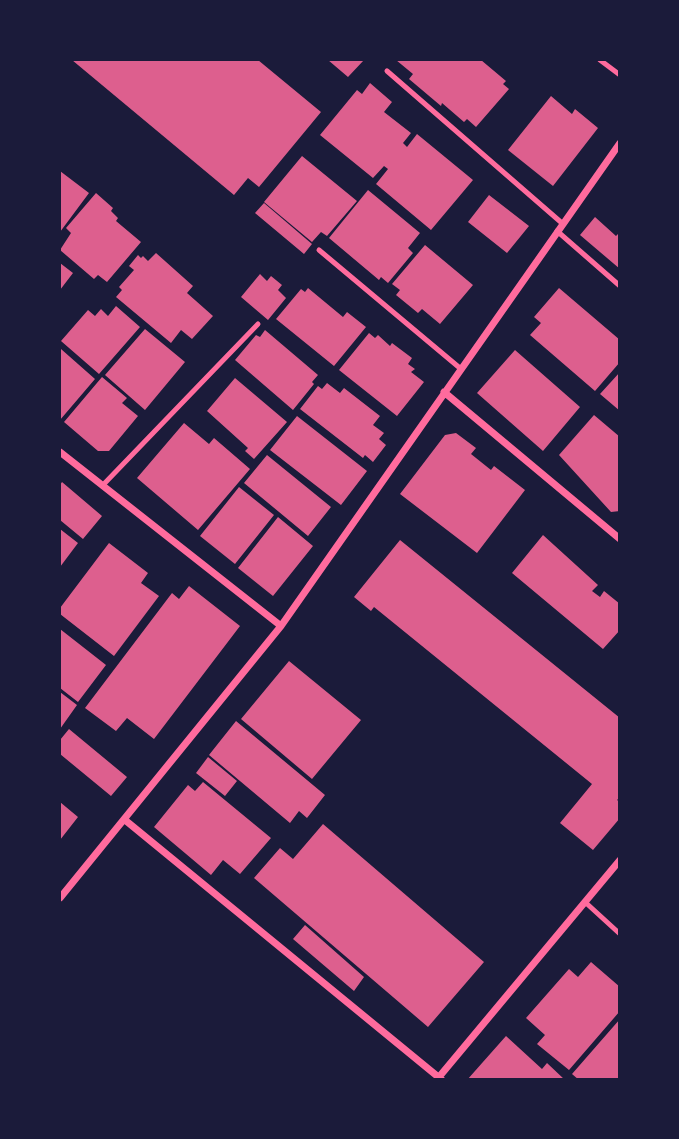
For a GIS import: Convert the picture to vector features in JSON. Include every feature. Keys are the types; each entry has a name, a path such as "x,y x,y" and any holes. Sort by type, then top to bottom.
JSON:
{"street":[{"path":"60,898 281,626 620,143"},
{"path":"444,392 620,539"},
{"path":"60,452 281,626"},
{"path":"125,820 440,1078 620,860"}],"lane":[{"path":"600,60 620,75"},
{"path":"387,71 563,224"},
{"path":"557,232 620,286"},
{"path":"319,250 461,369"},
{"path":"102,486 258,324"},
{"path":"584,902 620,934"}],"building":[{"path":"72,60 258,60 321,112 259,187 248,178 234,195"},
{"path":"328,60 364,60 348,77"},
{"path":"396,60 481,60 506,81 503,84 509,89 476,127 467,119 464,122 442,103 441,106 409,79 413,74"},
{"path":"370,83 392,102 384,112 411,133 403,143 407,147 417,134 473,180 431,230 376,184 388,169 384,166 373,178 320,135 357,90 362,94"},
{"path":"551,96 572,114 575,109 598,128 553,186 508,150"},
{"path":"302,156 357,201 327,236 321,232 312,242 264,202"},
{"path":"60,171 89,193 60,232"},
{"path":"368,190 420,233 408,248 413,253 388,283 381,277 379,280 329,238"},
{"path":"96,193 113,208 111,211 118,218 116,221 141,242 107,282 98,275 94,279 60,250 71,233 66,228"},
{"path":"489,195 529,226 507,253 468,222"},
{"path":"264,203 312,244 304,254 255,213"},
{"path":"595,217 616,236 620,232 620,269 580,235"},
{"path":"425,245 473,285 440,324 422,309 418,313 396,295 400,290 392,284"},
{"path":"156,253 193,286 187,293 213,316 192,339 181,330 171,343 116,297 122,290 119,287 134,270 129,266 138,255 148,261"},
{"path":"60,263 73,273 60,290"},
{"path":"260,274 267,281 271,276 282,285 278,290 286,298 268,320 241,297"},
{"path":"308,288 343,317 347,312 366,327 334,366 276,319 301,289 305,292"},
{"path":"559,288 620,340 620,362 595,391 530,335 541,323 534,317"},
{"path":"116,306 140,327 99,374 61,341 88,310 95,316 101,309 108,316"},
{"path":"145,329 185,362 145,410 105,375"},
{"path":"265,330 318,375 293,410 235,360 256,335 260,337"},
{"path":"369,333 375,338 378,335 390,346 392,343 412,358 408,364 415,369 411,372 424,382 397,416 339,370"},
{"path":"61,349 95,379 60,420 60,351"},
{"path":"515,350 580,407 543,451 477,393"},
{"path":"620,372 620,411 600,394"},
{"path":"102,377 127,398 122,403 138,416 109,451 98,451 64,422"},
{"path":"235,378 287,422 254,459 245,451 248,448 207,411"},
{"path":"327,383 340,393 344,388 380,416 373,425 384,433 379,439 386,445 373,462 365,455 363,458 300,409 318,386 322,389"},
{"path":"594,415 620,437 620,511 611,512 559,455"},
{"path":"297,416 367,471 341,505 270,450"},
{"path":"184,423 209,444 214,438 250,469 198,530 137,478"},
{"path":"456,433 476,448 471,454 491,470 494,466 525,490 477,553 400,494 445,435"},
{"path":"267,455 331,507 308,536 244,483"},
{"path":"62,482 102,516 83,539 60,520"},
{"path":"239,487 274,515 235,564 200,536"},
{"path":"278,517 313,546 273,596 238,568"},
{"path":"60,529 78,543 60,567"},
{"path":"543,535 598,585 592,591 600,597 604,591 620,604 620,630 603,649 512,573"},
{"path":"400,540 620,718 620,797 617,800 620,802 620,818 593,850 560,823 592,784 374,607 371,611 354,597"},
{"path":"109,543 148,573 141,583 159,596 114,656 60,614 60,608"},
{"path":"189,586 240,626 154,739 127,718 116,731 85,708 172,593 179,599"},
{"path":"60,629 106,665 78,702 60,688"},
{"path":"289,661 361,720 312,779 241,719"},
{"path":"60,692 77,705 60,729"},
{"path":"236,721 325,795 307,818 299,811 290,823 209,755"},
{"path":"69,729 127,777 111,796 60,754 60,740"},
{"path":"208,757 237,781 225,796 196,773"},
{"path":"203,782 271,838 240,874 223,860 211,875 154,827 188,785 195,791"},
{"path":"60,802 78,817 60,840"},
{"path":"323,824 484,962 428,1027 254,878 280,848 293,859"},
{"path":"305,925 364,977 354,991 293,939"},
{"path":"591,962 620,987 620,1011 569,1070 537,1044 545,1035 526,1018 569,969 578,977"},
{"path":"620,1019 620,1080 579,1080 572,1074"},
{"path":"506,1036 542,1069 547,1063 565,1080 467,1080"}]}
